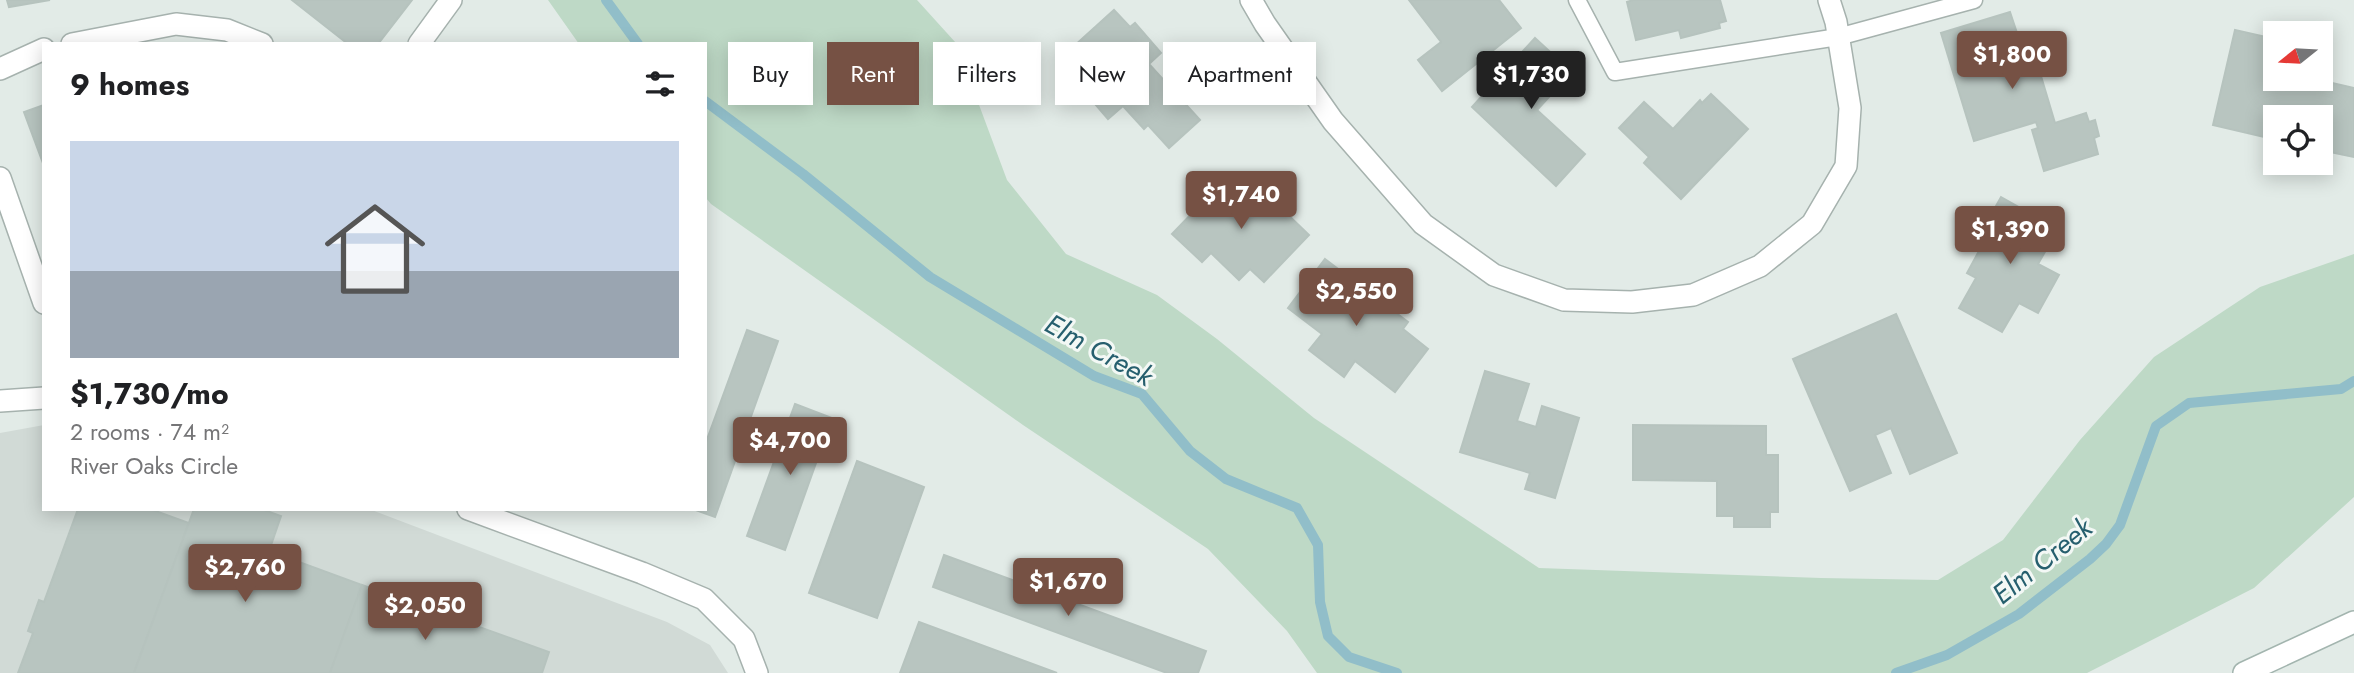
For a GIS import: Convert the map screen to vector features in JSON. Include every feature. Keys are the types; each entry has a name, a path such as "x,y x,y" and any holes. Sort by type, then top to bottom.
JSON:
{"street":[{"path":"420,42 451,0"},
{"path":"1251,0 1334,121 1423,224 1494,275 1564,300 1632,302 1693,295 1760,267 1812,224 1846,166 1850,108 1829,0"},
{"path":"82,42 176,24 227,30 257,42"},
{"path":"0,69 42,50"},
{"path":"0,178 42,297"},
{"path":"0,401 42,398"},
{"path":"473,511 642,573 704,599 744,639 757,673"},
{"path":"2244,673 2354,622"}],"lane":[{"path":"1577,0 1615,72 1838,37 1974,0"}],"shaded area":[{"path":"42,425 42,511 374,511 667,622 710,645 728,673 0,673 0,433"}],"green space":[{"path":"548,0 917,0 955,42 933,42 933,105 979,105 1007,180 1066,254 1157,295 1217,339 1314,418 1539,568 1938,580 2003,540 2080,440 2154,357 2260,287 2354,254 2354,497 2254,588 2087,673 1317,673 1287,631 1208,549 1023,425 711,204 707,199 707,42 578,42"}],"building":[{"path":"7,0 50,0 9,7"},
{"path":"292,0 412,0 380,42 345,42"},
{"path":"1409,0 1499,0 1521,28 1442,91 1418,60 1441,42"},
{"path":"1720,0 1726,21 1719,23 1720,28 1681,38 1679,30 1636,40 1627,2"},
{"path":"1114,10 1130,27 1135,23 1161,53 1149,64 1149,42 1079,42"},
{"path":"2010,12 2019,39 2029,36 2055,123 2086,113 2089,122 2095,120 2099,136 2094,138 2098,154 2044,171 2032,130 2038,128 2036,122 1974,141 1941,33"},
{"path":"2235,30 2263,36 2263,91 2333,91 2333,83 2354,88 2354,157 2333,153 2333,105 2263,105 2263,137 2213,125"},
{"path":"1535,38 1572,72 1537,110 1585,154 1556,186 1472,107"},
{"path":"1149,64 1163,79 1163,105 1186,105 1200,120 1169,148 1148,125 1144,129 1123,106 1108,119 1096,105 1149,105"},
{"path":"1711,94 1748,129 1681,199 1644,163 1649,157 1619,128 1644,102 1673,129 1700,100 1702,103"},
{"path":"42,106 42,161 24,112"},
{"path":"1229,175 1247,192 1252,187 1278,212 1281,208 1309,235 1264,282 1250,269 1239,280 1211,253 1202,262 1172,234"},
{"path":"2001,197 2058,229 2038,264 2059,275 2038,313 2019,303 2002,332 1959,308 1976,278 1967,273 1979,251 1973,247"},
{"path":"1325,259 1408,322 1403,329 1428,349 1395,392 1355,361 1344,377 1309,350 1322,334 1288,308"},
{"path":"1896,314 1957,453 1910,474 1891,428 1875,435 1891,473 1850,491 1793,359"},
{"path":"747,330 778,341 715,517 698,511 707,511 707,440"},
{"path":"1485,371 1529,384 1517,421 1536,427 1542,406 1579,418 1555,498 1525,489 1530,473 1460,452"},
{"path":"795,404 832,418 785,550 747,536"},
{"path":"1633,425 1766,426 1766,455 1778,455 1778,512 1770,512 1770,527 1734,527 1734,516 1717,516 1717,481 1633,480"},
{"path":"857,461 924,487 877,618 809,593"},
{"path":"77,511 156,511 189,523 134,673 18,673 33,633 28,631 39,600 44,602"},
{"path":"193,511 267,511 281,516 269,551 362,585 330,673 134,673"},
{"path":"944,555 1206,651 1198,673 1167,673 933,587"},
{"path":"362,585 549,652 542,673 330,673"},
{"path":"919,622 1057,673 900,673"}],"waterway":[{"name":"Elm Creek","path":"606,0 637,42"},
{"name":"Elm Creek","path":"707,102 803,174 930,277 1094,376 1142,394 1190,451 1226,479 1297,508 1318,545 1320,602 1328,636 1349,657 1397,673"},
{"name":"Elm Creek","path":"1896,673 1947,655 2019,614 2090,559 2120,525 2156,426 2189,403 2341,389 2354,381"}]}
